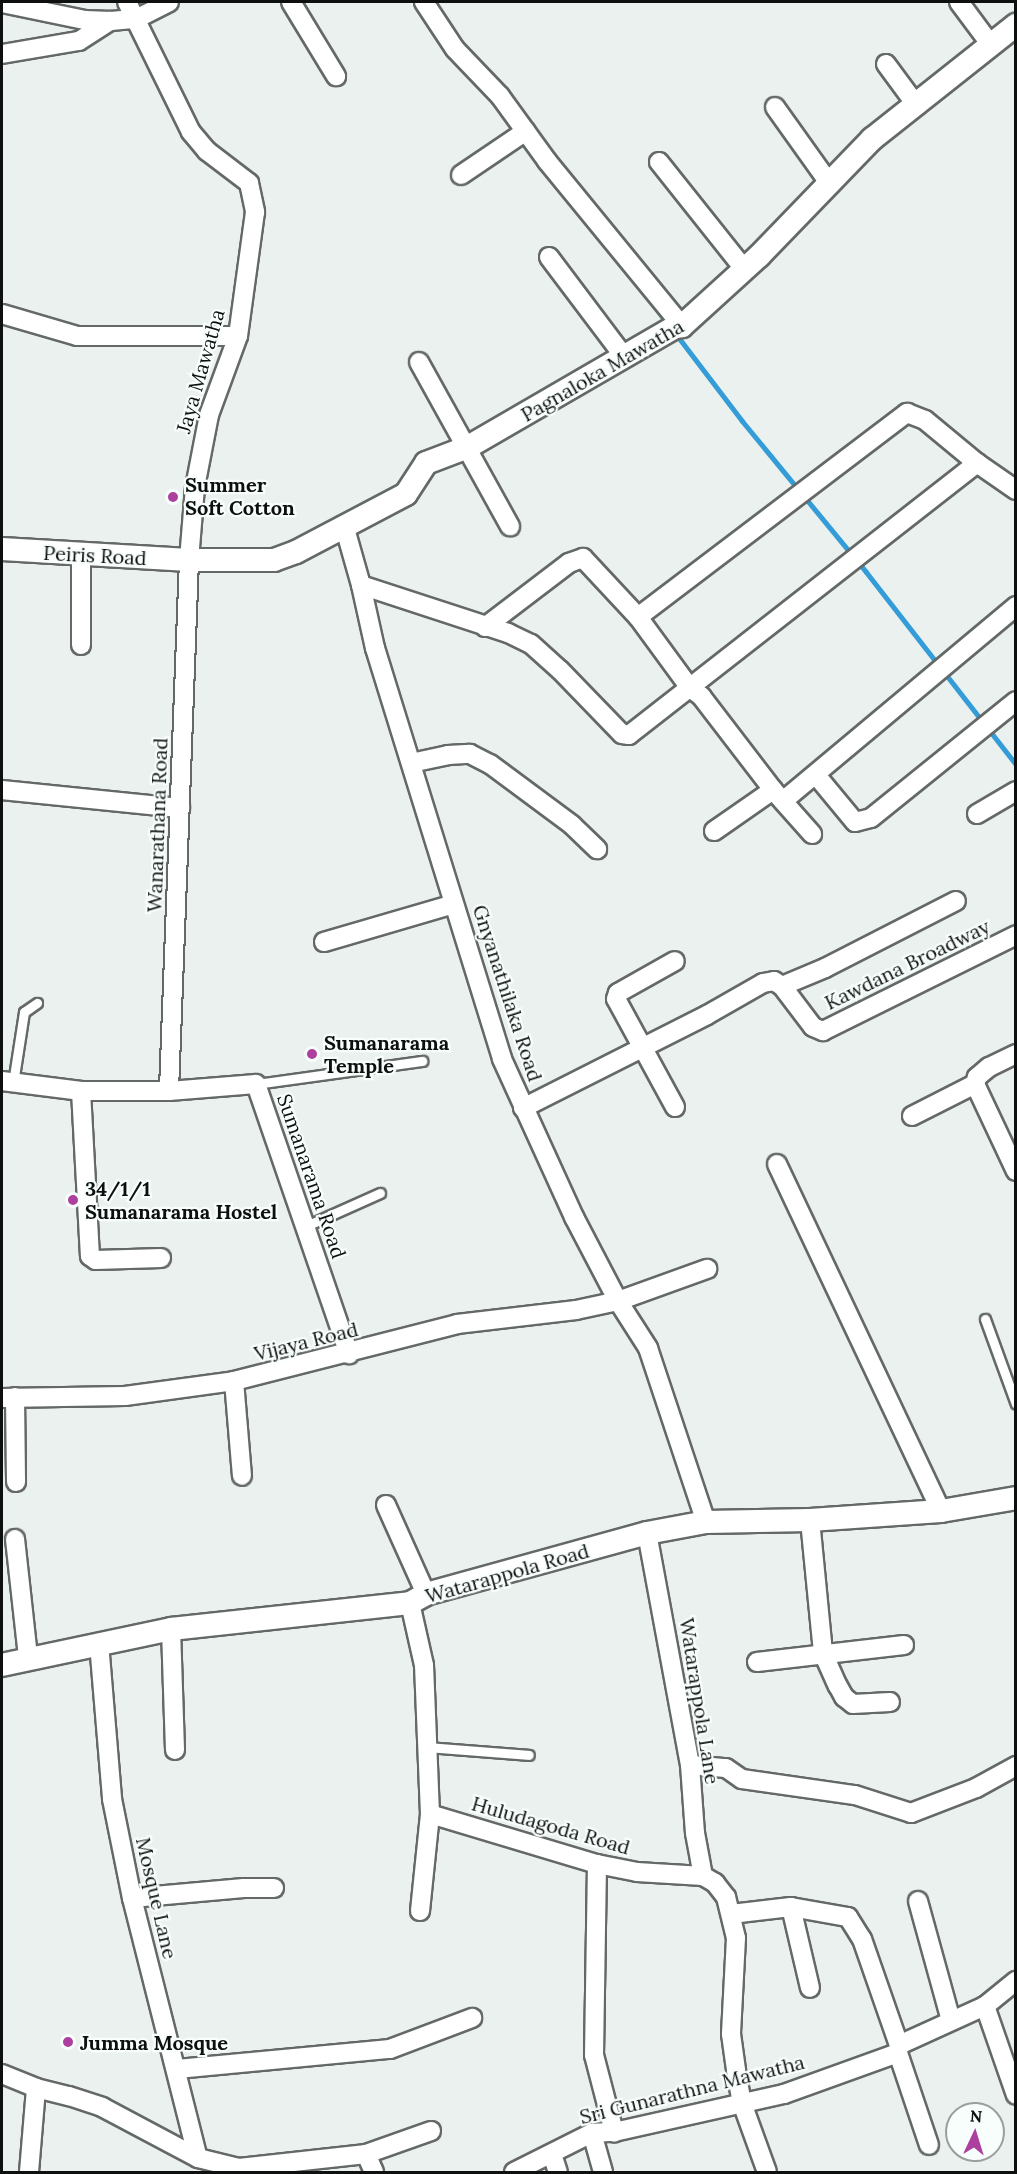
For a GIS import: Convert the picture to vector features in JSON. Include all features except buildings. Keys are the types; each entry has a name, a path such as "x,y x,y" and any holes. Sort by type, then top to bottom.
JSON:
{"street":[{"name":"Jaya Mawatha","path":"127,2 191,132 207,150 249,183 252,192 254,233 238,336 209,415 200,452 189,560"},
{"path":"2,3 85,20 111,21 136,19 169,2"},
{"path":"291,2 336,76"},
{"path":"424,2 455,49 500,96 548,161 679,326"},
{"path":"959,2 991,45"},
{"path":"2,54 79,41 111,21"},
{"name":"Pagnaloka Mawatha","path":"189,560 274,560 296,552 406,494 426,463 468,447 679,326 744,269 872,139 917,106 1016,25"},
{"path":"886,64 917,106"},
{"path":"775,107 830,184"},
{"path":"461,175 526,131"},
{"path":"659,162 744,269"},
{"path":"549,257 625,358"},
{"path":"2,314 77,336 238,336"},
{"path":"419,362 510,526"},
{"path":"638,617 907,413 925,420 977,463 1016,490"},
{"path":"361,585 531,644 622,734 628,735 977,463"},
{"name":"Gnyanathilaka Road","path":"344,525 361,585 375,648 502,1059 523,1108 618,1301 648,1348 706,1522"},
{"name":"Peiris Road","path":"2,549 189,560"},
{"path":"81,555 81,645"},
{"path":"485,627 568,563 583,558 638,617 690,687 722,722 778,795 812,834"},
{"name":"Wanarathana Road","path":"169,1091 189,560"},
{"path":"714,831 816,775 1016,606"},
{"path":"816,775 855,822 871,818 1016,701"},
{"path":"411,764 448,755 470,754 490,764 572,825 597,849"},
{"path":"2,790 180,808"},
{"path":"977,814 1016,791"},
{"path":"523,1108 707,1015 763,983 774,981 782,986 825,968 956,901"},
{"path":"324,942 454,904"},
{"name":"Kawdana Broadway","path":"782,986 813,1027 823,1031 1016,935"},
{"path":"675,961 618,993 616,999 675,1107"},
{"path":"1016,1054 989,1067 977,1077 975,1084 1010,1142 1016,1171"},
{"name":"Sumanarama Road","path":"7,1082 81,1091 169,1091 256,1084 349,1353"},
{"path":"912,1116 975,1084"},
{"path":"81,1091 90,1256 96,1260 161,1258"},
{"path":"777,1164 941,1511"},
{"name":"Vijaya Road","path":"8,1397 125,1396 234,1381 457,1324 576,1310 618,1301 707,1269"},
{"path":"234,1381 242,1476"},
{"path":"8,1397 16,1482"},
{"name":"Watarappola Road","path":"2,1665 171,1629 418,1598 647,1533 706,1522 810,1520 941,1511 1016,1498"},
{"path":"386,1505 418,1598 424,1665 430,1814 420,1911"},
{"path":"810,1520 824,1653 843,1697 853,1704 890,1702"},
{"name":"Watarappola Lane","path":"647,1533 690,1765 695,1833 704,1876"},
{"path":"15,1539 28,1658"},
{"path":"171,1629 175,1750"},
{"name":"Mosque Lane","path":"99,1643 112,1799 132,1898 198,2158"},
{"path":"757,1662 904,1645"},
{"path":"690,1765 726,1768 742,1779 855,1795 911,1814 976,1788 1016,1766"},
{"name":"Huludagoda Road","path":"430,1814 597,1864 637,1872 704,1876"},
{"path":"597,1864 594,2055 614,2132"},
{"path":"704,1876 721,1890 731,1914 736,1938 731,2034 742,2103 767,2172"},
{"path":"132,1898 244,1888 274,1888"},
{"path":"918,1901 951,2021"},
{"path":"731,1914 791,1907 848,1917 862,1939 929,2145"},
{"path":"791,1907 810,1988"},
{"name":"Sri Gunarathna Mawatha","path":"514,2172 592,2133 614,2132 784,2094 899,2049 985,2006 1016,1981"},
{"path":"985,2006 1016,2095"},
{"path":"177,2069 390,2049 472,2018"},
{"path":"2,2074 36,2088 102,2107 198,2158 238,2168 258,2169 366,2154 430,2132"},
{"path":"30,2172 36,2088"},
{"path":"592,2133 603,2172"},
{"path":"558,2172 559,2150"},
{"path":"366,2154 374,2172"}],"lane":[{"path":"7,1082 24,1012 37,1003"},
{"path":"256,1084 422,1061"},
{"path":"306,1226 380,1193"},
{"path":"985,1319 1016,1404"},
{"path":"428,1747 530,1755"}],"waterway":[{"path":"653,304 669,326"},
{"path":"675,333 742,421 866,572 1016,765"}],"place":[{"name":"Summer Soft Cotton","path":"173,497"},
{"name":"Sumanarama Temple","path":"312,1054"},
{"name":"34/1/1 Sumanarama Hostel","path":"73,1200"},
{"name":"Jumma Mosque","path":"68,2042"}]}
